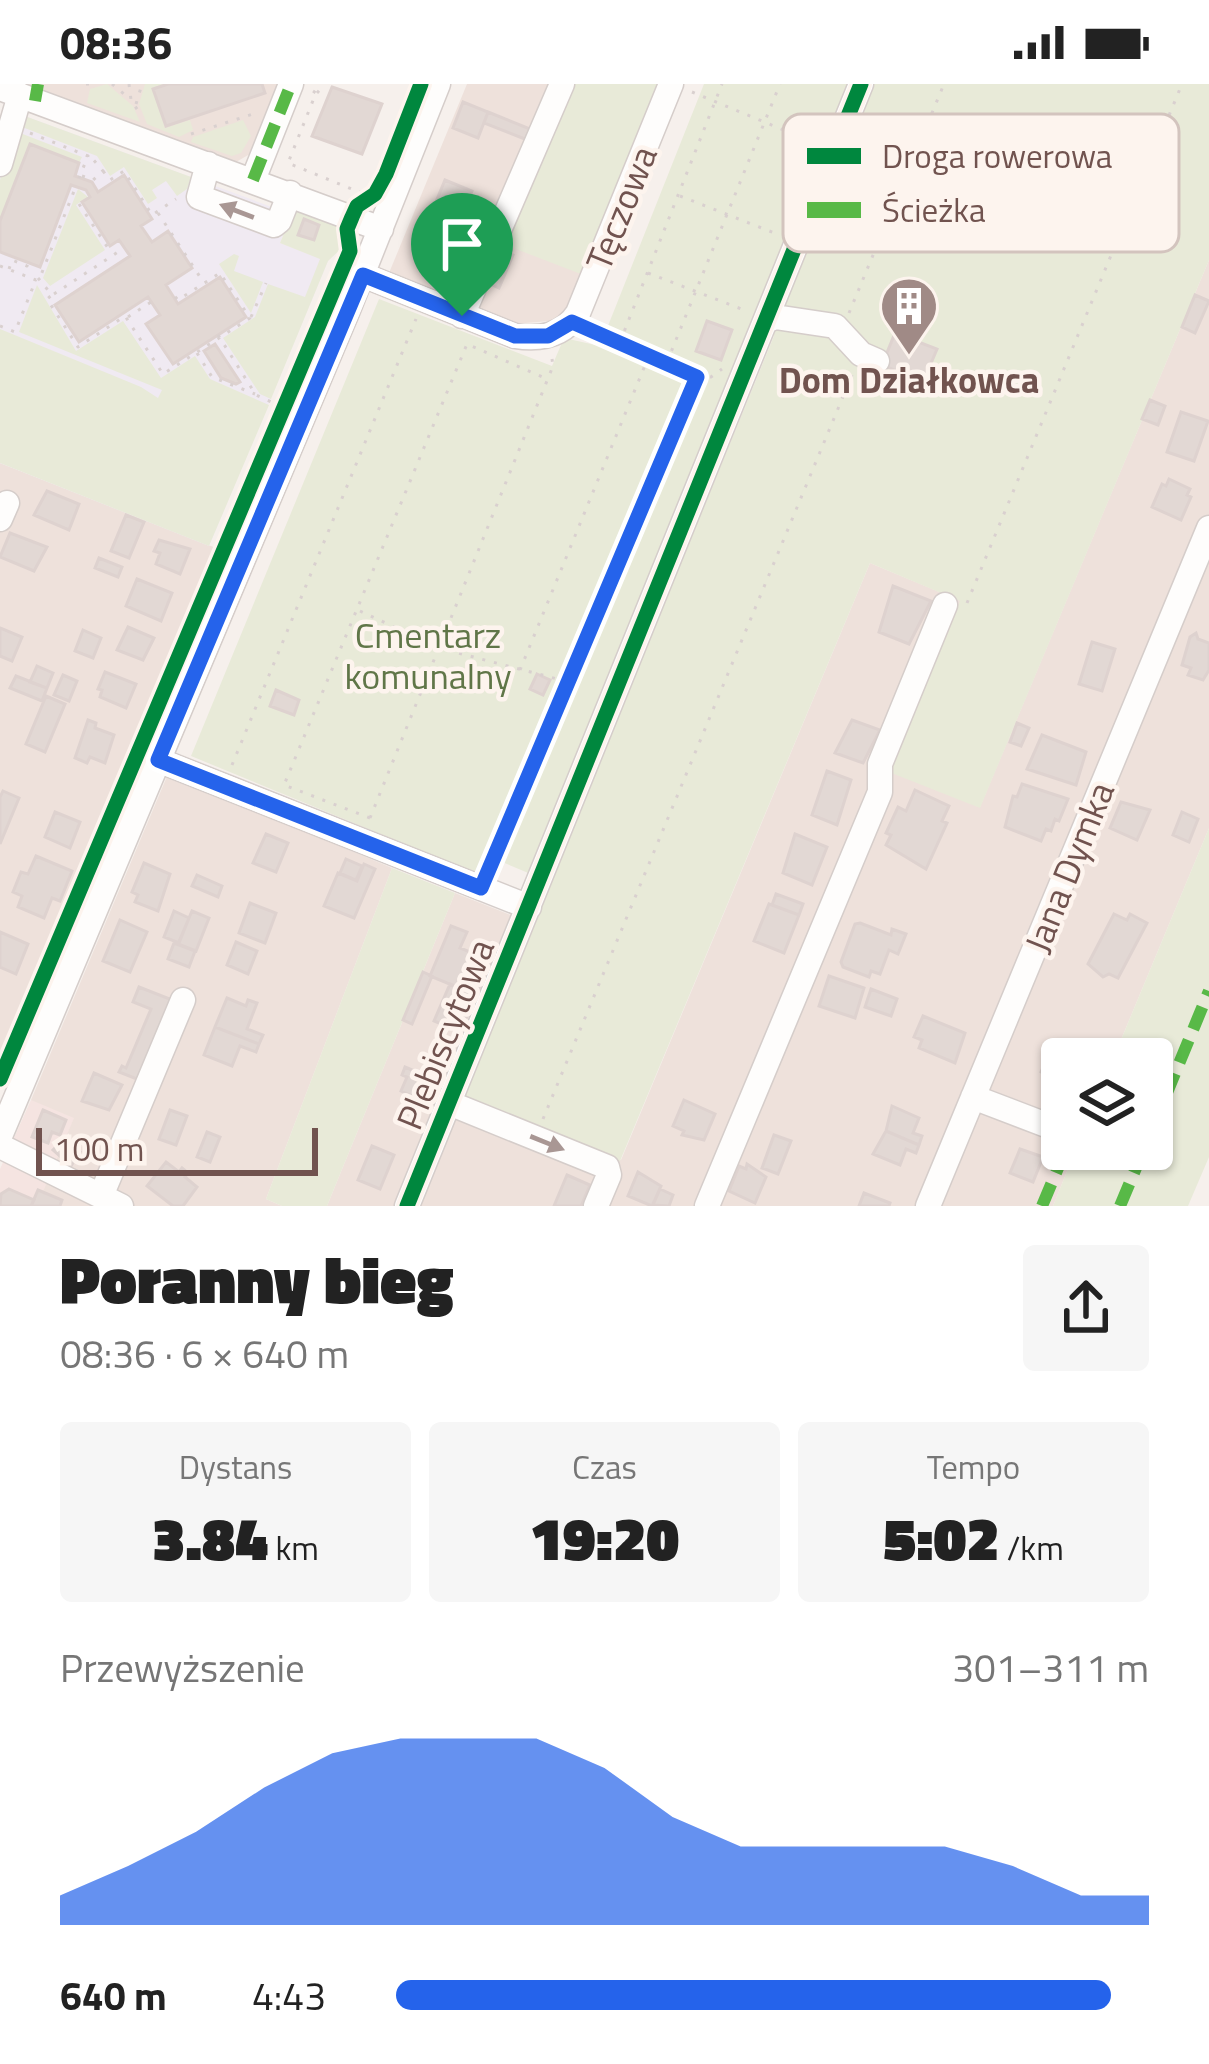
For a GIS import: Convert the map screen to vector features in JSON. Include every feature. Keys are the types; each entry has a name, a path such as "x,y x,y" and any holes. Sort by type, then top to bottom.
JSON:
{"street":[{"path":"253,180 291,84"},
{"path":"0,1136 5,1108 158,760 363,275 438,84"},
{"path":"462,316 562,84"},
{"name":"Plebiscytowa","path":"847,114 861,84"},
{"name":"Tęczowa","path":"572,322 683,88"},
{"path":"0,164 23,92 381,229"},
{"path":"208,164 199,197 274,225 290,194"},
{"name":"Plebiscytowa","path":"407,1206 785,252"},
{"path":"363,275 515,336 548,336 572,322"},
{"path":"756,316 835,326 869,358"},
{"name":"Jana Dymka","path":"928,1206 1209,528"},
{"path":"707,1206 880,792 880,764 956,604"},
{"name":"Plebiscytowa","path":"158,760 223,786 366,829 529,907"},
{"path":"0,1146 111,1201 183,1000"},
{"path":"973,1097 1041,1124"},
{"path":"449,1103 607,1167 609,1174 596,1206"}],"path":[{"path":"86,84 93,84"},
{"path":"112,84 134,102"},
{"path":"130,84 146,126"},
{"path":"134,102 142,84"},
{"path":"300,84 316,94"},
{"path":"620,344 722,84"},
{"path":"666,364 780,84"},
{"path":"932,114 944,84"},
{"path":"1169,114 1182,84"},
{"path":"324,85 288,163 358,192 375,194"},
{"path":"683,88 783,130"},
{"path":"184,141 191,134 264,114"},
{"path":"244,117 250,133"},
{"path":"11,126 88,156 110,180 124,171 152,215 189,191"},
{"path":"88,156 80,176 93,180 103,171"},
{"path":"352,217 357,206 375,194 386,174"},
{"path":"0,326 15,332 76,186"},
{"path":"678,195 778,234"},
{"path":"80,204 113,255"},
{"path":"157,212 204,283"},
{"path":"124,248 47,299 78,347 152,302"},
{"path":"835,326 847,318 874,252"},
{"path":"956,604 1109,252"},
{"path":"8,269 12,260 28,264 52,295"},
{"path":"0,266 38,276"},
{"path":"169,290 178,300 220,272 250,318"},
{"path":"648,273 756,316"},
{"path":"77,279 82,287"},
{"path":"127,318 163,374 250,318 266,283"},
{"path":"223,786 424,301"},
{"path":"481,888 697,377 572,322"},
{"path":"218,336 256,395"},
{"path":"548,336 553,366 548,379 439,647 366,829 284,785 467,344 548,379"},
{"path":"196,352 212,377 285,408"},
{"path":"520,670 649,356"},
{"path":"539,1127 869,358"},
{"path":"358,610 439,647 568,682"}],"shaded area":[{"path":"17,84 281,84 250,154 236,162"},
{"path":"467,84 661,84 572,314 562,320 513,324 389,273"},
{"path":"22,115 291,214 280,243 328,261 209,546 0,463 0,137"},
{"path":"1209,260 1209,828 1122,1038 1041,1038 1041,1170 1068,1170 1053,1206 327,1206 455,893 533,924 464,1095 621,1160 870,563 961,601 980,807"},
{"path":"0,463 221,550 0,1072"},
{"path":"168,774 392,868 266,1199 282,1206 37,1206 31,1100"},
{"path":"31,1100 74,1118 37,1206 0,1206 0,1169"}],"green space":[{"path":"107,84 133,106 140,122 87,103 90,89"},
{"path":"145,84 163,84 152,88 165,128 190,120 193,130 179,137 147,124 139,104"},
{"path":"567,84 661,84 586,276 503,244"},
{"name":"Cmentarz komunalny","path":"704,84 855,84 843,114 783,114 783,252 787,252 533,875 490,857 478,874 191,756 379,299 552,366 564,338 600,346"},
{"path":"870,84 1209,84 1209,260 980,808 889,772 960,601 870,563 620,1161 463,1095 774,336 775,312 800,252 1179,252 1179,114 858,114"},
{"path":"22,115 191,177 187,189 177,196 166,181 152,190 157,198 148,204 124,167 110,176 97,156 17,125"},
{"path":"243,120 251,136 241,153 232,156 191,142 193,137"},
{"path":"15,131 82,157 79,163 30,144 0,221 0,180"},
{"path":"78,189 88,197 76,205 105,250 50,286 43,278"},
{"path":"294,209 341,228 345,245 328,261 271,399 260,394 223,338 255,317 268,284 305,297 320,259 280,243"},
{"path":"234,254 239,256 234,271 263,282 251,313 219,264"},
{"path":"37,285 76,351 123,321 161,378 195,356 210,379 269,405 209,546 0,463 0,329 158,398 162,390 19,332"},
{"path":"1209,828 1209,1157 1188,1206 1053,1206 1068,1170 1173,1170 1173,1038 1122,1038"},
{"path":"392,868 455,893 327,1206 282,1206 266,1199"}],"building":[{"path":"168,84 262,84 265,93 166,126 153,89"},
{"path":"332,87 382,104 362,154 312,136"},
{"path":"463,102 488,112 478,138 453,128"},
{"path":"488,112 540,133 535,143 484,123"},
{"path":"30,144 79,163 75,176 92,182 98,192 124,175 152,219 141,226 152,242 168,231 192,268 166,285 178,304 220,277 246,317 173,364 146,324 160,315 148,297 79,342 55,305 130,256 119,240 110,246 82,202 90,197 86,190 71,185 40,267 0,252 0,221"},
{"path":"445,180 472,191 460,220 439,218 441,212 433,209"},
{"path":"304,219 319,225 314,240 298,235"},
{"path":"495,247 513,255 499,288 481,280"},
{"path":"1195,295 1209,301 1195,333 1182,327"},
{"path":"707,321 732,330 721,360 696,351"},
{"name":"Dom Działkowca","path":"895,333 937,349 923,382 882,365"},
{"path":"215,344 240,382 221,378 204,351"},
{"path":"1150,400 1165,406 1158,425 1142,419"},
{"path":"1181,412 1208,421 1194,461 1167,452"},
{"path":"1169,479 1190,489 1181,520 1152,507"},
{"path":"47,491 79,504 69,530 34,515"},
{"path":"126,515 144,522 129,558 111,551"},
{"path":"10,533 47,547 34,571 0,557"},
{"path":"159,540 190,549 180,574 156,564"},
{"path":"99,558 122,567 118,577 95,568"},
{"path":"137,579 172,593 161,621 126,606"},
{"path":"893,586 931,601 909,644 879,632"},
{"path":"128,627 154,638 143,660 117,650"},
{"path":"0,628 22,637 12,661 0,656"},
{"path":"83,630 101,638 93,658 75,651"},
{"path":"1196,633 1209,643 1209,670 1203,680 1188,675 1191,668 1182,665 1190,637"},
{"path":"1092,642 1115,649 1102,691 1079,684"},
{"path":"37,666 53,673 47,688 30,682"},
{"path":"105,672 136,684 126,708 100,697"},
{"path":"537,674 550,680 543,695 530,689"},
{"path":"63,675 77,681 69,701 54,695"},
{"path":"16,676 47,688 42,701 10,688"},
{"path":"276,690 299,700 294,715 270,706"},
{"path":"46,696 65,704 45,752 26,744"},
{"path":"88,720 114,735 105,763 75,758"},
{"path":"852,720 880,730 863,763 835,753"},
{"path":"1017,723 1029,728 1021,746 1010,742"},
{"path":"1042,735 1086,752 1076,785 1027,769"},
{"path":"827,771 851,780 837,825 812,815"},
{"path":"1022,784 1068,799 1059,821 1055,819 1051,831 1046,829 1041,841 1005,827 1013,796 1017,797"},
{"path":"915,790 949,806 942,821 947,823 926,869 886,845 891,835 886,833 898,807 906,811"},
{"path":"3,791 19,798 0,844 0,797"},
{"path":"1121,802 1150,810 1137,840 1110,828"},
{"path":"55,812 80,822 70,848 45,837"},
{"path":"1182,812 1198,819 1189,842 1173,835"},
{"path":"266,834 288,843 276,872 253,863"},
{"path":"795,834 827,847 812,885 783,873"},
{"path":"36,856 72,871 60,901 52,898 44,918 18,907 22,896 13,892 21,872 28,874"},
{"path":"346,859 362,866 356,880 340,873"},
{"path":"144,863 170,874 158,911 135,902 138,895 132,892"},
{"path":"364,864 375,869 354,918 324,906 338,873 357,881"},
{"path":"197,875 222,886 218,897 192,886"},
{"path":"776,894 803,904 799,915 772,905"},
{"path":"250,903 276,913 265,943 239,933"},
{"path":"769,904 799,915 784,953 754,941"},
{"path":"174,911 189,918 179,943 164,937"},
{"path":"192,911 209,918 196,951 178,944"},
{"path":"1114,914 1127,920 1130,914 1147,923 1118,978 1103,977 1088,964"},
{"path":"120,920 147,932 130,972 103,961"},
{"path":"855,924 891,935 892,929 906,934 898,954 889,950 880,974 871,971 869,977 841,962"},
{"path":"451,926 467,932 460,948 490,960 476,995 430,976"},
{"path":"0,932 28,944 16,974 0,967"},
{"path":"236,942 257,951 248,974 227,965"},
{"path":"174,943 195,951 189,967 168,959"},
{"path":"423,972 432,976 412,1024 403,1020"},
{"path":"829,976 864,988 855,1018 819,1006"},
{"path":"450,984 476,995 460,1032 434,1021"},
{"path":"139,987 175,1001 142,1081 119,1072 122,1066 126,1068 151,1009 133,1002"},
{"path":"871,989 897,999 891,1016 865,1007"},
{"path":"227,998 246,1006 248,1000 257,1003 247,1029 263,1035 259,1044 215,1027"},
{"path":"923,1016 965,1033 955,1063 919,1048 922,1040 914,1037"},
{"path":"215,1027 259,1044 256,1052 240,1046 232,1066 204,1055"},
{"path":"405,1067 436,1080 426,1102 401,1091 407,1077 402,1075"},
{"path":"94,1073 122,1085 109,1110 82,1101"},
{"path":"684,1100 715,1114 704,1140 682,1135 684,1131 673,1126"},
{"path":"892,1106 919,1118 913,1133 922,1136 919,1145 886,1131"},
{"path":"43,1110 66,1120 60,1135 52,1132 48,1143 32,1137"},
{"path":"170,1110 187,1116 176,1145 159,1139"},
{"path":"886,1131 919,1145 916,1153 906,1149 900,1165 873,1154"},
{"path":"207,1132 220,1137 210,1162 197,1157"},
{"path":"774,1135 791,1141 778,1174 762,1168"},
{"path":"63,1140 80,1152 71,1166 53,1150"},
{"path":"372,1146 394,1155 380,1189 358,1180"},
{"path":"1020,1149 1041,1156 1033,1182 1010,1173"},
{"path":"166,1162 179,1172 182,1168 197,1187 183,1206 173,1206 147,1186"},
{"path":"747,1164 766,1177 755,1203 729,1191 739,1166 746,1169"},
{"path":"638,1172 661,1186 652,1206 628,1196"},
{"path":"567,1175 590,1185 581,1206 554,1206"},
{"path":"9,1189 34,1200 31,1206 0,1206 1,1194"},
{"path":"660,1189 673,1195 669,1206 653,1205"},
{"path":"38,1190 62,1200 60,1206 31,1206"},
{"path":"864,1193 890,1203 889,1206 859,1206"}],"marked path":[{"path":"35,101 38,84"},
{"path":"253,180 291,84"},
{"path":"1173,1078 1209,991"},
{"path":"1042,1206 1057,1170"},
{"path":"1120,1206 1135,1170"}],"cycle path":[{"path":"0,1079 350,251 347,229 352,217 357,206 375,194 386,174 421,84"},
{"path":"849,114 861,84"},
{"path":"407,1206 793,252"}],"place":[{"name":"Dom Działkowca","path":"909,357"}],"route":[{"path":"363,275 462,316 530,338 548,336 572,322 697,377 481,888 158,760 363,275"}]}
